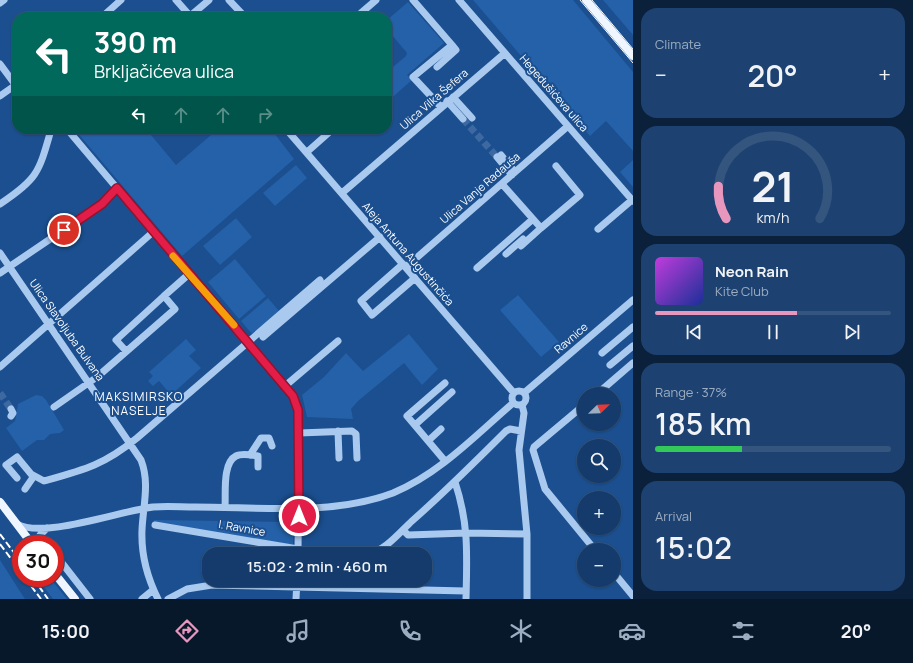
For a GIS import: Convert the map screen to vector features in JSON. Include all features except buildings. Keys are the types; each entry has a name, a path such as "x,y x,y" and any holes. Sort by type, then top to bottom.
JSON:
{"main road":[{"path":"586,0 633,56"},
{"path":"0,502 25,535"},
{"path":"64,586 74,599"}],"street":[{"path":"0,3 4,0"},
{"path":"108,12 121,0"},
{"path":"176,0 186,12"},
{"path":"196,12 209,0"},
{"path":"229,0 240,12"},
{"path":"362,12 376,0"},
{"path":"413,0 456,50 437,67"},
{"name":"Hegedušićeva ulica","path":"459,0 632,201"},
{"path":"440,108 413,77 452,45"},
{"name":"Ulica Vilka Šefera","path":"342,193 505,53"},
{"path":"0,64 12,79"},
{"path":"0,96 12,88"},
{"path":"450,99 472,118"},
{"path":"450,99 463,119"},
{"name":"Ulica Vanje Radauša","path":"415,278 372,315 361,301 514,174 568,126"},
{"path":"0,204 25,186 36,174 51,134"},
{"path":"70,134 248,342 285,386 297,403 299,433 298,547"},
{"name":"Aleja Antuna Augustinčića","path":"291,134 514,393"},
{"path":"307,152 327,134"},
{"path":"499,156 514,174"},
{"path":"477,268 580,195 556,166"},
{"path":"502,184 538,224"},
{"path":"0,273 102,204 117,188"},
{"path":"598,229 632,201"},
{"path":"521,246 538,224"},
{"path":"506,254 538,224"},
{"path":"0,367 153,232"},
{"path":"263,337 380,237"},
{"name":"Ulica Slavoljuba Bulvana","path":"0,253 141,460 145,475 142,548 153,590 158,599"},
{"path":"126,352 116,340 189,274"},
{"path":"17,478 6,465 17,457 34,476 44,481 97,465 109,459 130,443 320,280"},
{"path":"54,407 89,382 175,309 164,296"},
{"name":"Ravnice","path":"524,393 633,300"},
{"path":"602,353 633,327"},
{"path":"285,386 338,341"},
{"path":"610,365 633,346"},
{"path":"605,387 633,363"},
{"path":"444,461 407,416 445,383"},
{"path":"513,403 512,397 514,393 518,391 524,393 526,400 522,405"},
{"path":"415,425 452,392"},
{"path":"513,403 522,405"},
{"path":"17,524 24,528 48,528 144,508 299,508 338,506 371,500 406,487 432,472 513,403"},
{"path":"522,405 524,413 519,450 527,534 527,599"},
{"path":"577,411 534,447 533,450 545,489 589,543"},
{"path":"428,441 442,429"},
{"path":"382,547 403,530 455,482 506,431 510,429 521,431"},
{"path":"338,431 339,458"},
{"path":"299,433 352,431 356,434 357,458"},
{"path":"250,455 260,438 269,438 272,446"},
{"path":"225,507 228,465 231,460 237,455 258,456 258,467"},
{"path":"25,489 34,476"},
{"path":"343,587 466,595 467,532 461,501 455,482"},
{"name":"I. Ravnice","path":"155,524 272,547"},
{"path":"40,535 48,528"},
{"path":"403,530 408,535 467,532 527,534"},
{"path":"64,566 90,599"},
{"path":"621,581 633,596"},
{"path":"168,599 187,589 202,587"},
{"path":"296,599 297,587"},
{"path":"142,599 153,590"}],"shaded area":[{"path":"473,0 573,0 633,72 633,151 606,121 590,136"},
{"path":"603,0 633,0 633,35"},
{"path":"408,2 444,43 407,75 412,80 392,98 392,68 406,56 407,53 392,35 392,16"},
{"path":"78,134 150,134 176,165 212,134 275,134 294,159 182,256"},
{"path":"633,160 633,187 620,172"},
{"path":"296,165 307,178 275,206 263,193"},
{"path":"236,218 252,237 220,265 203,246"},
{"path":"235,259 266,296 239,319 208,282"},
{"path":"518,295 559,342 541,357 500,310"},
{"path":"268,298 279,311 252,334 241,321"},
{"path":"409,334 438,369 422,385 404,363 358,401 351,409 353,419 307,417 302,395 324,377 346,353 363,371"},
{"path":"186,339 196,350 189,356 201,368 171,395 159,381 153,386 148,381 153,376 149,372"},
{"path":"36,395 42,396 46,400 64,430 60,433 50,434 44,440 37,440 22,451 6,428 15,421 18,404"},
{"path":"154,520 290,522 294,526 293,545 154,522"},
{"path":"0,560 12,579 12,587 17,587 25,599 0,599"},
{"path":"44,587 57,587 67,599 53,599"}],"tunnel":[{"path":"463,119 497,157"},
{"path":"0,393 11,409"}],"tram line":[{"path":"580,0 633,63"},
{"path":"592,0 633,49"}],"railway":[{"path":"0,534 12,550"},
{"path":"0,544 12,560"},
{"path":"32,587 41,599"},
{"path":"39,587 48,599"}],"slow traffic":[{"path":"173,256 234,325"}],"district":[{"name":"MAKSIMIRSKO NASELJE","path":"139,404"}],"route":[{"path":"64,230 102,204 117,188 293,396 297,403 298,410 299,516"}]}
